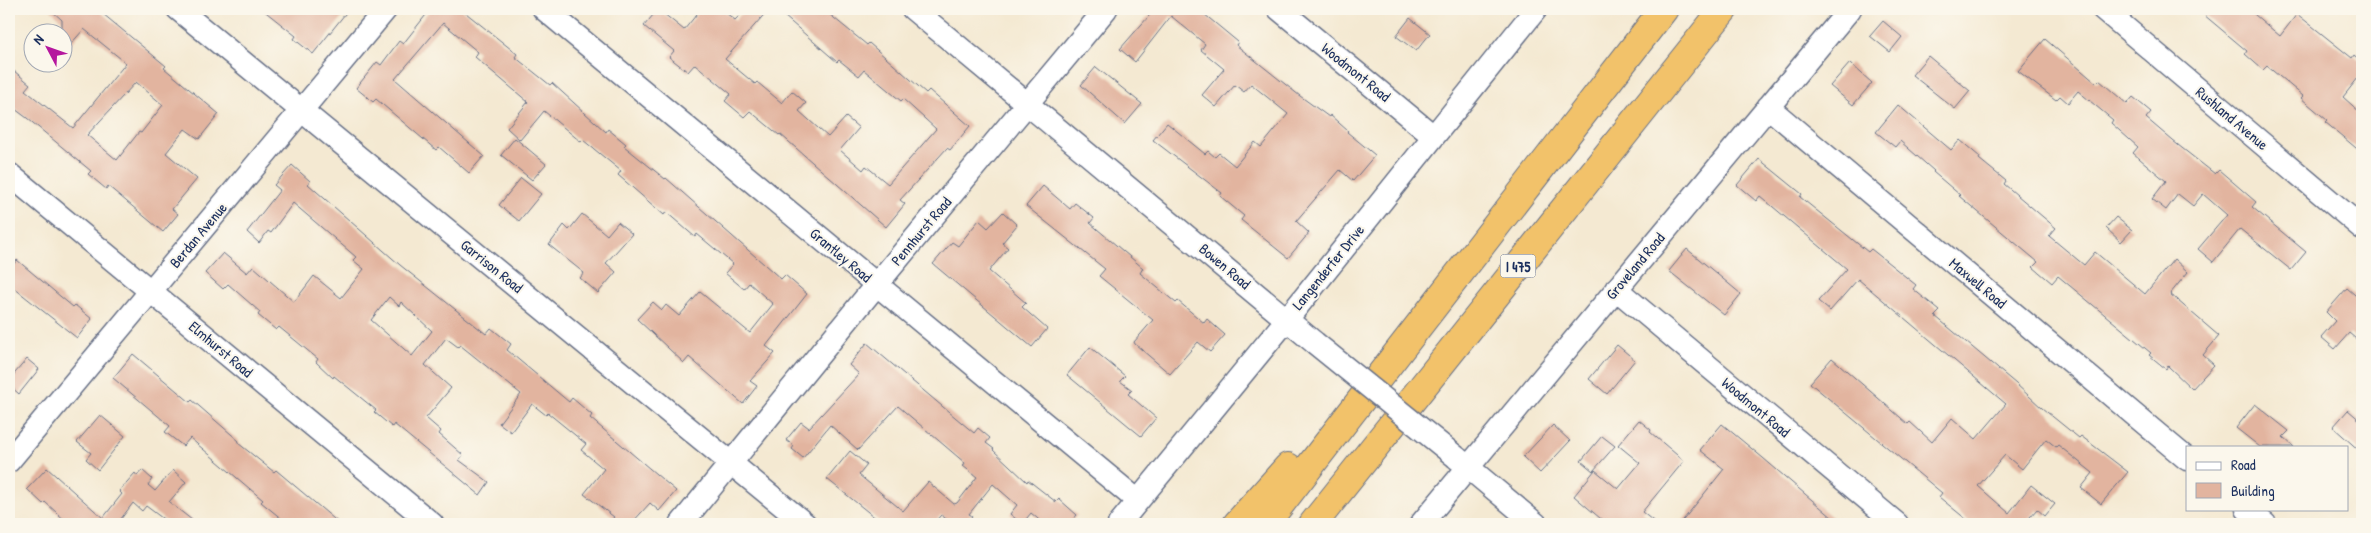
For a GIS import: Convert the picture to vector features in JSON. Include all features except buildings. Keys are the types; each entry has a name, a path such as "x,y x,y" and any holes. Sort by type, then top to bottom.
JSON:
{"highway":[{"name":"I 475","path":"1265,524 1396,358 1664,9"},
{"name":"I 475","path":"1313,524 1724,9"},
{"path":"1237,524 1306,445 1523,170 1610,77"}],"street":[{"name":"Garrison Road","path":"178,9 805,524"},
{"name":"Berdan Avenue","path":"9,461 386,9"},
{"name":"Grantley Road","path":"544,9 1138,501"},
{"name":"Bowen Road","path":"912,9 1288,318 1314,343 1536,524"},
{"name":"Pennhurst Road","path":"681,524 877,284 1106,9"},
{"name":"Woodmont Road","path":"1279,9 1433,136"},
{"name":"Langenderfer Drive","path":"1119,524 1288,318 1536,9"},
{"name":"Groveland Road","path":"1421,524 1462,462 1616,289 1850,9"},
{"name":"Rushland Avenue","path":"2103,9 2362,228"},
{"name":"Maxwell Road","path":"1768,106 2186,458"},
{"name":"Elmhurst Road","path":"9,174 432,524"},
{"name":"Woodmont Road","path":"1616,289 1897,524"},
{"path":"2248,510 2265,524"}]}
